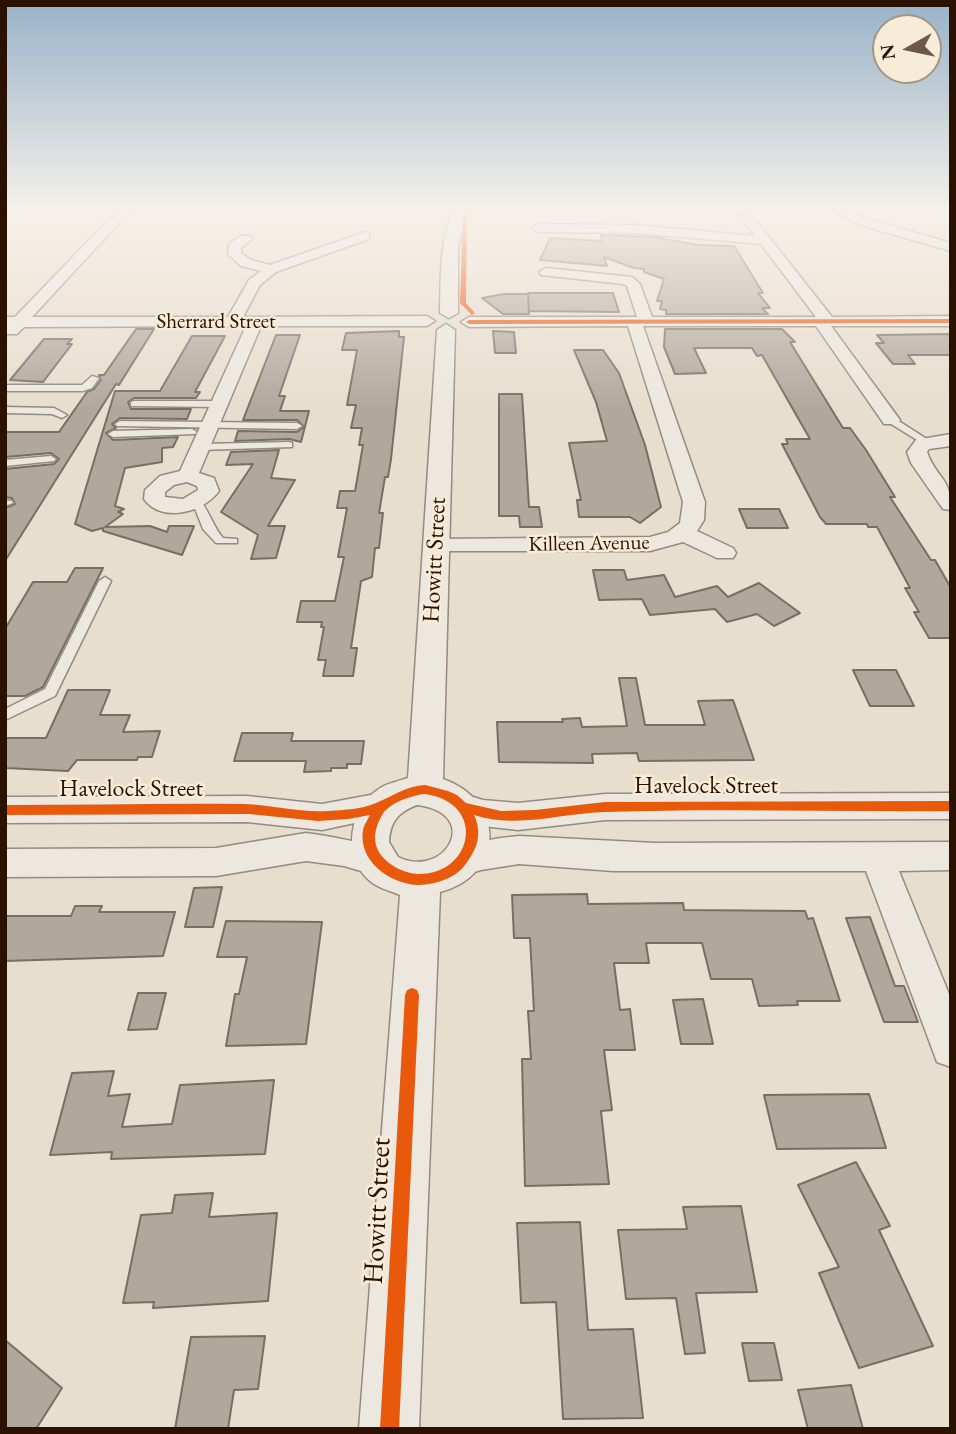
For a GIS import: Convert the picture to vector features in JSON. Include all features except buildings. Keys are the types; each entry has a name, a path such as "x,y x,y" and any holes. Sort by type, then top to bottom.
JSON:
{"street":[{"path":"5,337 12,322 59,275"},
{"path":"233,322 254,283 264,275"},
{"name":"Howitt Street","path":"425,790 450,275"},
{"name":"Killeen Avenue","path":"436,546 664,542 683,533 693,521 694,502 640,322 633,284 628,280 576,275"},
{"path":"790,275 891,420"},
{"path":"427,321 436,315 447,322 463,316 468,322 951,321"},
{"name":"Sherrard Street","path":"12,322 427,321"},
{"path":"188,476 256,323"},
{"path":"951,440 919,447 918,455 951,504"},
{"path":"188,476 202,478 209,485 207,494 197,501 170,506 159,503 154,497 155,490 163,482 188,476"},
{"path":"683,533 724,553"},
{"path":"460,862 469,850 473,831 470,818 463,807 443,793 425,790 406,792 381,806 372,819 368,834 370,849 378,862 393,874 421,880 443,874 460,862 492,852 518,849 612,857 951,856"},
{"name":"Havelock Street","path":"5,810 247,809 323,817 381,806"},
{"name":"Havelock Street","path":"463,807 489,815 528,818 597,808 951,806"},
{"path":"5,863 216,862 306,847 344,852 378,862"},
{"path":"877,856 951,1048"},
{"name":"Howitt Street","path":"389,1429 421,880"}],"lane":[{"path":"5,388 83,388 89,386 95,378"},
{"path":"135,404 219,404"},
{"path":"5,410 54,411 62,415"},
{"path":"891,420 928,443"},
{"path":"120,424 289,444"},
{"path":"113,434 206,435 298,426"},
{"path":"5,463 51,459"},
{"path":"197,501 209,529 220,541 233,541"},
{"path":"5,715 50,692 105,581"}],"cycle path":[{"path":"464,275 463,303 472,313"},
{"path":"469,322 951,321"},
{"path":"5,810 249,809 328,816 368,811 405,793 425,790 453,798 466,812 473,829 469,849 455,868 436,877 416,879 396,874 379,864 370,848 369,828 381,806"},
{"path":"463,807 501,816 518,816 605,807 951,806"},
{"path":"389,1429 412,995"}]}
